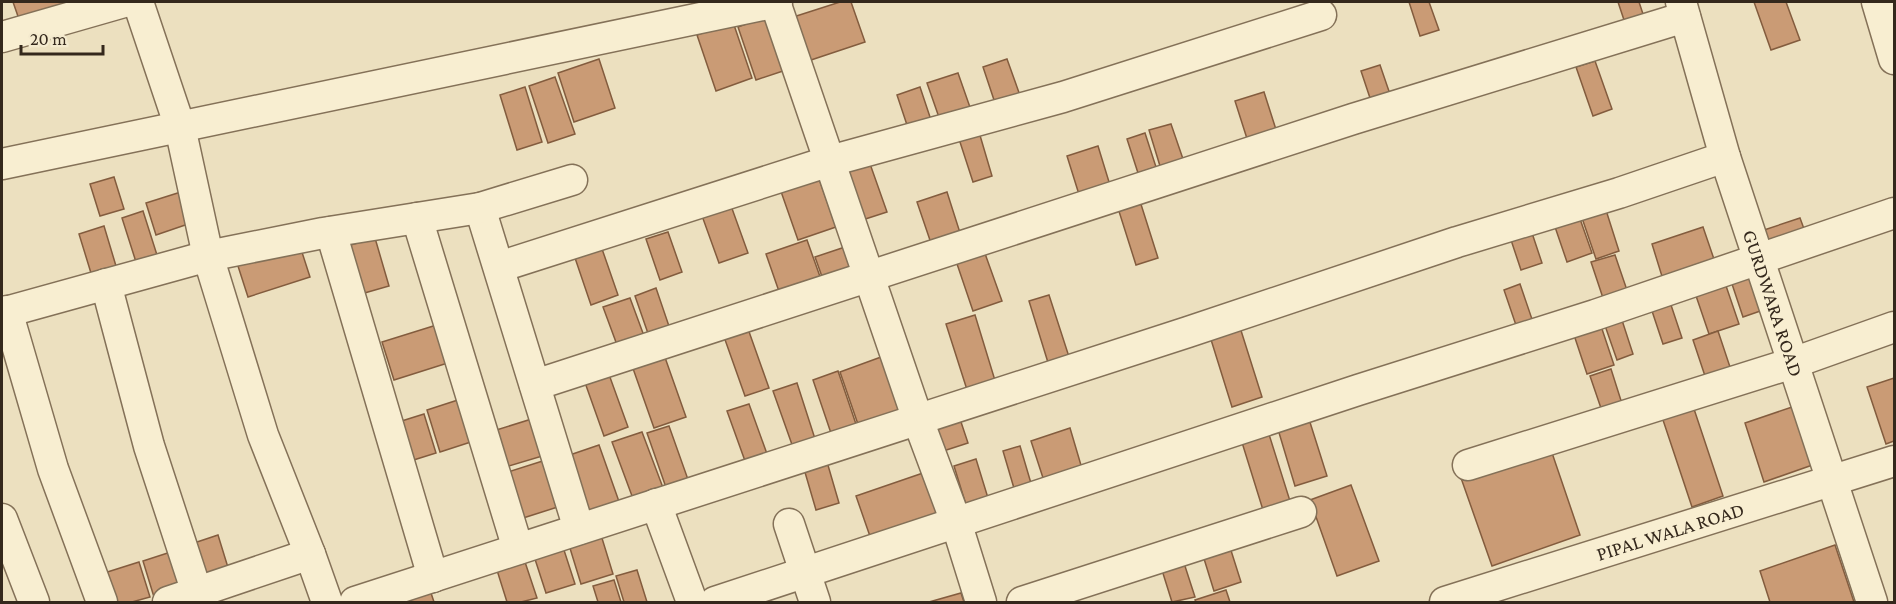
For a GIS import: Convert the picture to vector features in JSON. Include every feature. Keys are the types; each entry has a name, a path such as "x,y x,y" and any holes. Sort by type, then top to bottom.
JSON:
{"street":[{"path":"2,34 124,2"},
{"path":"138,2 180,127 208,256 263,435 327,603"},
{"path":"2,164 776,2 918,420 956,522 981,603"},
{"path":"1877,2 1894,59"},
{"path":"535,385 1353,119 1683,9"},
{"name":"GURDWARA ROAD","path":"1683,9 1725,157 1872,603"},
{"path":"499,267 830,161 1063,97 1321,15"},
{"path":"355,603 1456,242 1619,193 1725,157"},
{"path":"102,603 53,469 4,312 208,256 332,232 480,208 572,180"},
{"path":"480,208 579,529"},
{"path":"715,603 1358,390 1595,315 1894,213"},
{"path":"417,218 518,549"},
{"path":"332,232 433,577"},
{"path":"106,284 149,447 199,597"},
{"path":"1468,465 1793,363 1894,327"},
{"name":"PIPAL WALA ROAD","path":"1445,603 1894,461"},
{"path":"656,504 692,603"},
{"path":"1022,603 1301,512"},
{"path":"2,519 34,603"},
{"path":"789,524 815,603"},
{"path":"168,603 199,597 310,554"}],"building":[{"path":"13,2 78,2 20,22"},
{"path":"840,2 851,2 865,42 802,63 787,19"},
{"path":"1409,2 1429,2 1439,30 1420,36"},
{"path":"1618,2 1639,2 1645,20 1626,26"},
{"path":"1754,2 1786,2 1800,40 1771,50"},
{"path":"768,16 786,70 756,80 738,27"},
{"path":"733,22 752,78 716,91 697,35"},
{"path":"599,59 615,108 574,122 558,73"},
{"path":"1007,59 1022,101 997,109 983,67"},
{"path":"1595,61 1612,109 1593,116 1576,67"},
{"path":"1380,65 1392,100 1373,107 1361,71"},
{"path":"958,73 972,113 941,123 927,83"},
{"path":"555,77 575,134 548,143 529,86"},
{"path":"525,87 542,142 517,150 500,95"},
{"path":"920,87 933,126 910,134 897,95"},
{"path":"1264,92 1279,139 1250,148 1235,101"},
{"path":"1171,124 1183,159 1160,166 1149,130"},
{"path":"979,132 992,176 973,182 959,139"},
{"path":"1145,133 1156,167 1138,173 1127,139"},
{"path":"1098,146 1113,195 1082,204 1067,156"},
{"path":"869,161 887,212 853,223 836,172"},
{"path":"816,170 836,227 798,240 778,183"},
{"path":"114,177 124,209 100,216 90,184"},
{"path":"184,191 194,222 156,235 146,203"},
{"path":"947,192 962,239 933,249 917,202"},
{"path":"1139,198 1158,258 1136,265 1117,205"},
{"path":"730,203 748,253 719,263 701,213"},
{"path":"1605,207 1619,251 1596,259 1581,215"},
{"path":"143,211 157,255 136,262 122,218"},
{"path":"1579,216 1592,253 1567,262 1554,224"},
{"path":"1800,218 1807,237 1767,250 1761,231"},
{"path":"104,226 116,266 91,273 79,234"},
{"path":"1530,227 1542,263 1521,270 1509,234"},
{"path":"1703,227 1717,268 1665,286 1652,244"},
{"path":"668,232 682,272 660,280 646,239"},
{"path":"375,238 389,286 354,296 340,248"},
{"path":"807,240 823,285 782,300 766,254"},
{"path":"299,243 310,277 248,297 237,263"},
{"path":"601,246 618,295 591,305 574,255"},
{"path":"845,247 855,274 825,285 815,257"},
{"path":"983,248 1002,301 973,311 955,258"},
{"path":"1615,255 1630,299 1606,307 1591,262"},
{"path":"1755,266 1769,308 1743,317 1729,275"},
{"path":"1723,277 1739,324 1709,334 1693,287"},
{"path":"1520,284 1535,328 1519,334 1504,290"},
{"path":"656,288 672,335 651,342 635,296"},
{"path":"1049,295 1071,363 1050,369 1029,301"},
{"path":"1668,296 1682,338 1663,344 1649,302"},
{"path":"630,298 647,344 620,353 603,307"},
{"path":"1619,311 1633,354 1617,360 1602,317"},
{"path":"975,315 997,387 969,396 946,324"},
{"path":"1599,320 1614,365 1587,374 1572,329"},
{"path":"1238,321 1262,397 1232,407 1208,330"},
{"path":"443,323 454,361 394,380 382,342"},
{"path":"747,326 769,388 745,396 723,334"},
{"path":"1718,331 1733,376 1708,385 1693,340"},
{"path":"662,349 686,417 654,428 630,360"},
{"path":"881,357 902,418 861,433 840,372"},
{"path":"607,369 628,427 604,436 583,377"},
{"path":"1611,369 1624,410 1604,417 1590,376"},
{"path":"838,371 859,433 834,442 813,380"},
{"path":"1894,378 1894,441 1886,444 1867,387"},
{"path":"797,383 817,445 795,453 773,391"},
{"path":"464,398 477,440 440,452 427,410"},
{"path":"1692,403 1723,496 1692,507 1661,414"},
{"path":"749,404 771,465 749,472 727,411"},
{"path":"1801,404 1821,462 1764,482 1745,423"},
{"path":"424,414 436,453 404,463 392,424"},
{"path":"959,416 968,443 931,455 923,427"},
{"path":"1308,416 1327,476 1295,486 1277,426"},
{"path":"538,417 549,454 502,468 490,432"},
{"path":"669,426 691,488 669,496 647,433"},
{"path":"1070,428 1083,472 1045,484 1031,441"},
{"path":"1267,428 1290,501 1263,510 1240,436"},
{"path":"642,432 665,493 635,504 612,442"},
{"path":"599,445 622,510 581,525 558,459"},
{"path":"1020,446 1033,490 1016,495 1003,451"},
{"path":"1550,447 1580,535 1492,566 1461,478"},
{"path":"825,455 839,503 816,510 802,462"},
{"path":"549,459 564,505 520,519 505,473"},
{"path":"976,459 988,498 966,505 954,466"},
{"path":"923,473 939,519 872,542 856,496"},
{"path":"1351,485 1379,561 1337,576 1310,500"},
{"path":"218,535 230,574 203,582 191,544"},
{"path":"601,535 613,574 581,584 569,545"},
{"path":"1228,541 1241,582 1214,591 1201,549"},
{"path":"562,544 575,584 546,593 533,553"},
{"path":"1835,545 1854,602 1770,602 1760,571"},
{"path":"180,549 191,585 154,597 143,561"},
{"path":"524,559 537,598 521,602 507,602 496,567"},
{"path":"1183,560 1195,597 1172,602 1161,567"},
{"path":"139,562 150,597 132,602 110,602 101,574"},
{"path":"637,570 647,602 624,602 616,576"},
{"path":"614,580 621,602 598,602 593,586"},
{"path":"430,590 434,602 401,602"},
{"path":"1226,590 1230,602 1196,602 1195,600"},
{"path":"961,593 964,602 929,602"}]}
